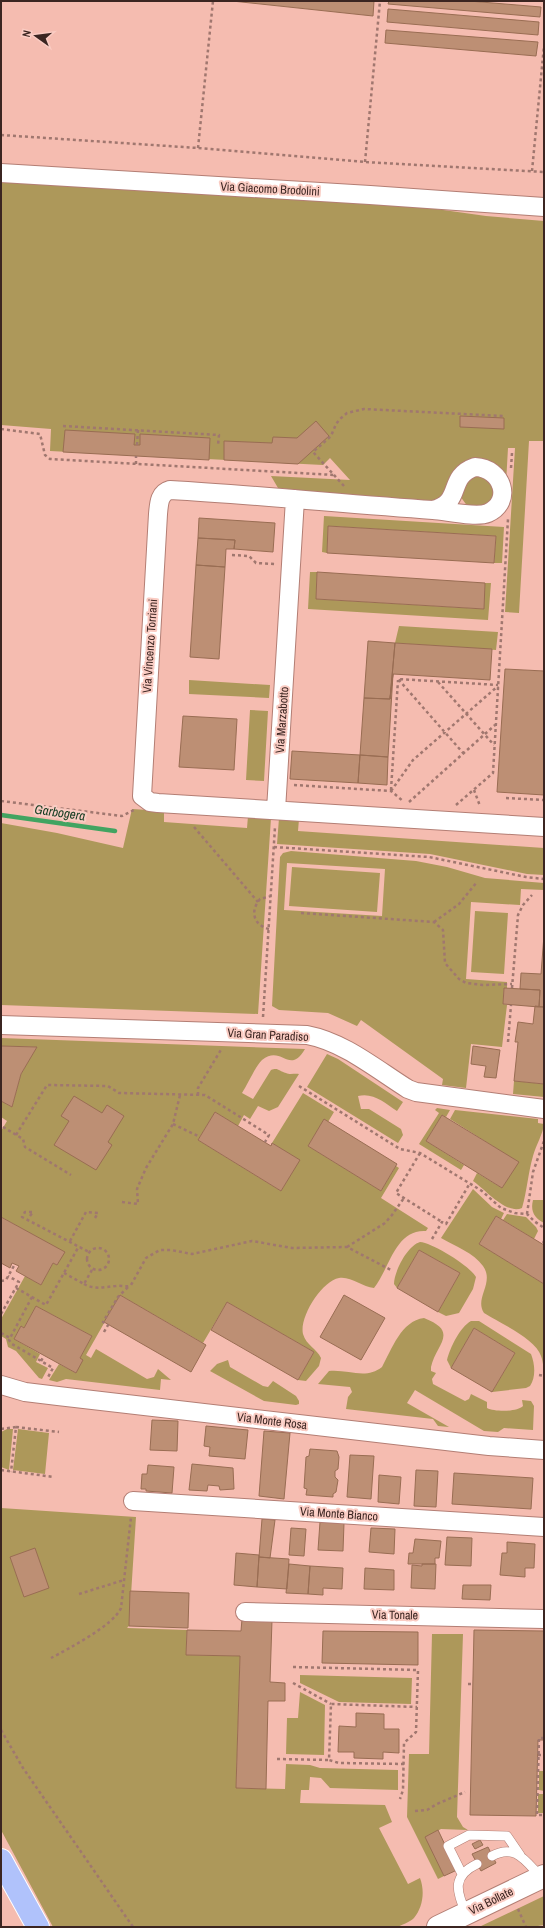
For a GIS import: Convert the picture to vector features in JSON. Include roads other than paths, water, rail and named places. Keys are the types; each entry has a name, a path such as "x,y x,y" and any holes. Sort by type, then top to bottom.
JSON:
{"highway":[{"path":"1,1860 38,1927"}],"street":[{"name":"Via Giacomo Brodolini","path":"1,173 370,195 543,208"},
{"name":"Via Vincenzo Torriani","path":"276,810 158,803 145,799 141,790 158,514 162,495 170,490 295,499"},
{"path":"295,499 433,510"},
{"name":"Via Marzabotto","path":"276,810 295,499"},
{"path":"276,810 544,826"},
{"name":"Via Gran Paradiso","path":"1,1025 307,1035 327,1040 347,1050 408,1089 416,1092 544,1109"},
{"name":"Via Monte Rosa","path":"1,1384 25,1392 489,1446 544,1450"},
{"name":"Via Monte Bianco","path":"132,1509 544,1527"},
{"name":"Via Tonale","path":"245,1612 544,1619"},
{"name":"Via Bollate","path":"438,1927 542,1877"}],"lane":[{"path":"462,1874 448,1846 469,1835 507,1836 520,1855 542,1877"},
{"path":"492,1856 504,1851 520,1855"},
{"path":"466,1913 457,1885 466,1869 477,1864"}],"waterway":[{"name":"Garbogera","path":"1,815 115,831"}]}
